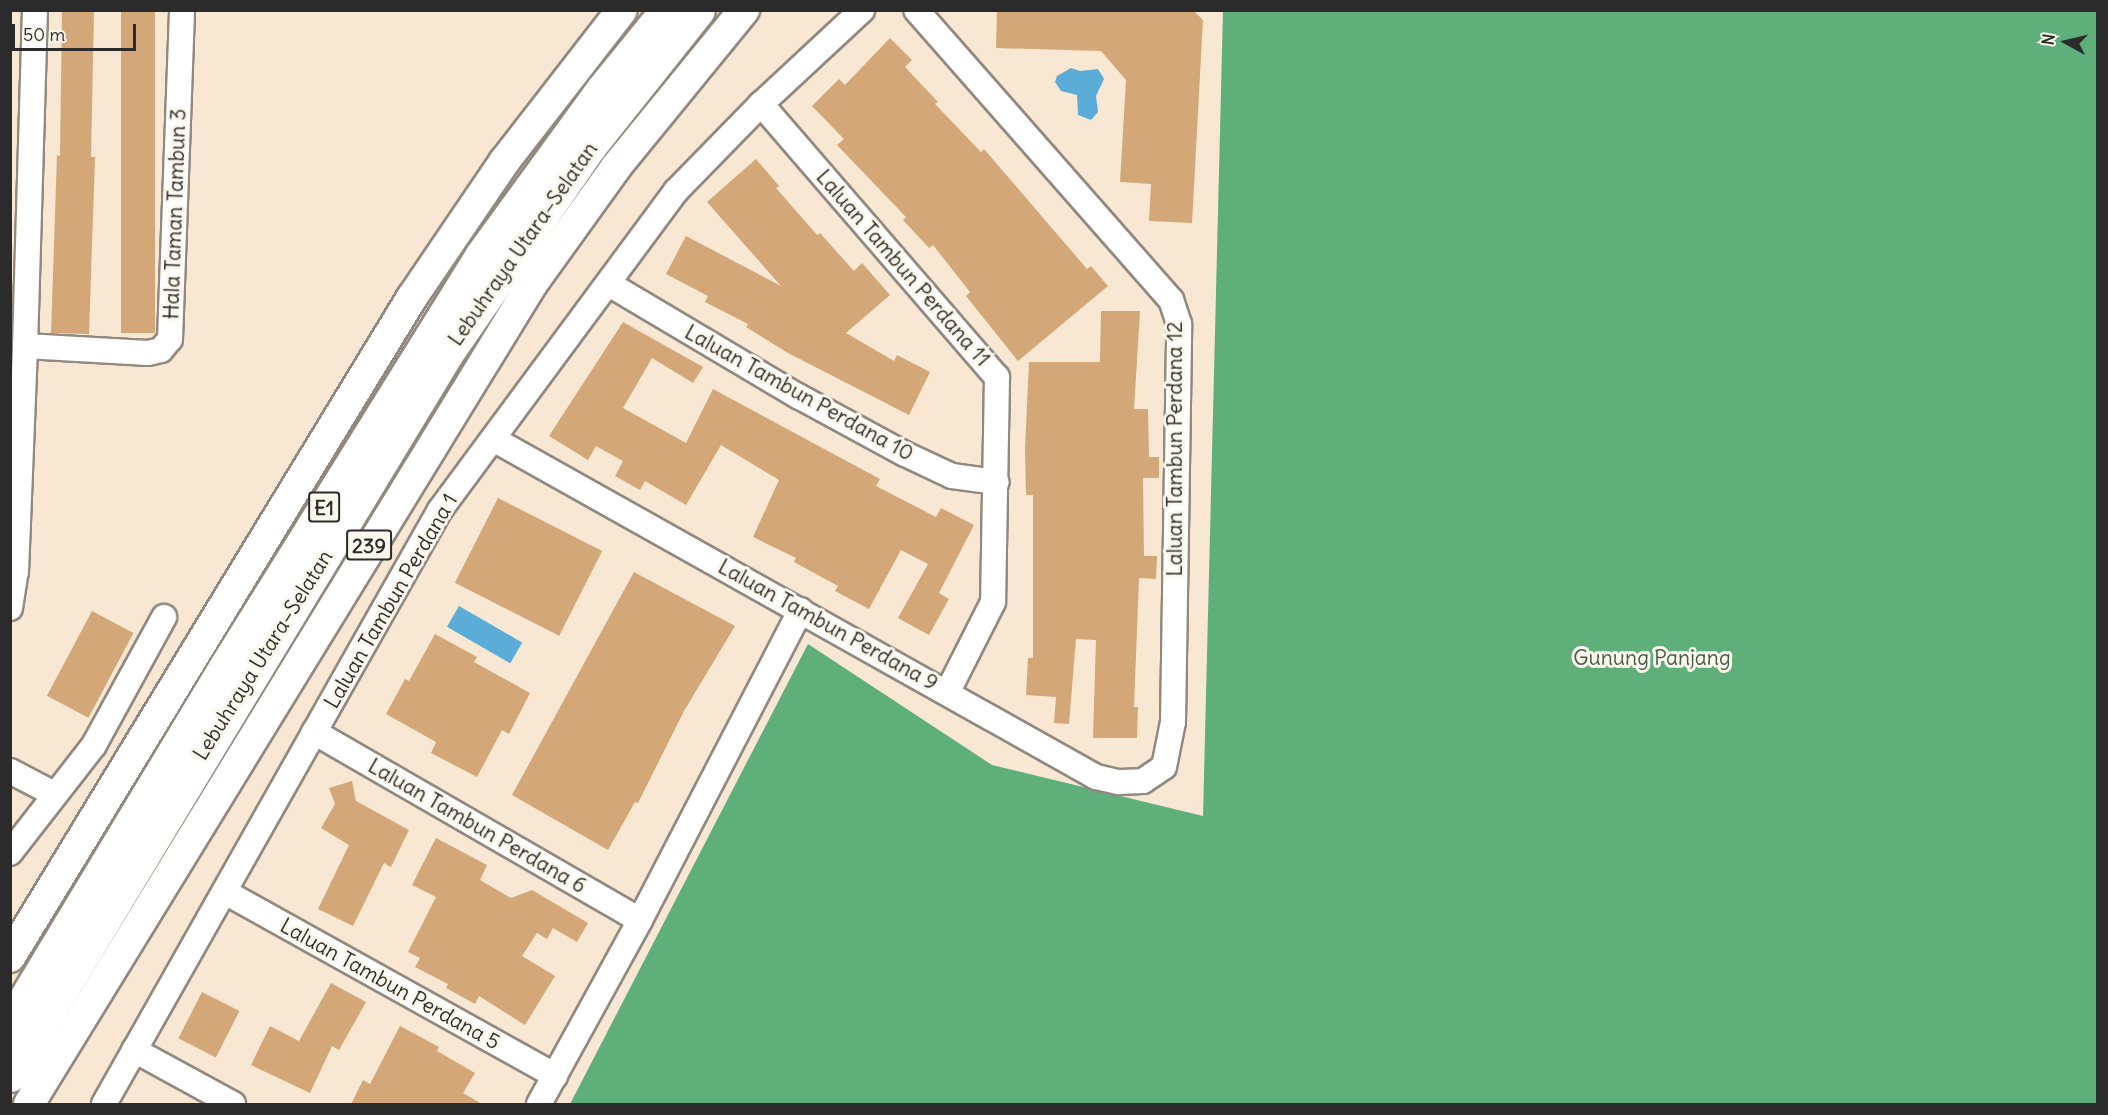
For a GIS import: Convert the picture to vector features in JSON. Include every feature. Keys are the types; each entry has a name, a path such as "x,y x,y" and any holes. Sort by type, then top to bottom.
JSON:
{"highway":[{"name":"Lebuhraya Utara–Selatan","path":"10,1024 226,666 481,256 589,108 667,10"},
{"name":"Lebuhraya Utara–Selatan","path":"10,1075 447,353 589,147 698,10"}],"main road":[{"path":"10,957 411,299 504,162 622,10"},
{"name":"239","path":"29,1104 532,284 616,167 744,10"},
{"path":"10,924 129,736 167,699"}],"street":[{"path":"10,608 26,346 35,10"},
{"name":"Hala Taman Tambun 3","path":"26,346 148,353 161,350 170,339 182,10"},
{"name":"Laluan Tambun Perdana 1","path":"104,1104 440,510 495,440 676,191 761,104 862,10"},
{"name":"Laluan Tambun Perdana 12","path":"916,10 1171,300 1179,324 1173,722 1164,767"},
{"name":"Laluan Tambun Perdana 11","path":"761,104 997,377 997,482 993,602 948,691"},
{"name":"Laluan Tambun Perdana 10","path":"609,284 798,396 905,454 952,476 997,482"},
{"name":"Laluan Tambun Perdana 9","path":"495,440 948,691 1096,777 1118,782 1143,781 1164,767"},
{"path":"538,1104 640,920 801,610"},
{"path":"10,853 94,745 164,617"},
{"name":"Laluan Tambun Perdana 6","path":"314,732 640,920"},
{"path":"10,771 54,794"},
{"name":"Laluan Tambun Perdana 5","path":"225,892 555,1076"},
{"path":"134,1050 233,1104"}],"green space":[{"name":"Gunung Panjang","path":"1223,10 2097,11 2097,1104 570,1104 808,644 992,765 1203,816"}],"water":[{"path":"1071,68 1080,71 1098,69 1104,79 1096,96 1098,112 1091,120 1078,115 1077,95 1061,91 1055,82 1057,76"},
{"path":"459,606 522,642 510,663 447,627"}],"building":[{"path":"62,10 94,10 91,157 95,157 89,334 51,333 57,155 60,156"},
{"path":"121,10 155,10 155,333 121,333"},
{"path":"997,10 1193,10 1203,20 1192,223 1149,221 1151,184 1120,182 1126,80 1101,51 996,48"},
{"path":"890,38 912,60 905,67 938,102 935,104 981,152 984,149 1087,269 1091,266 1108,286 1018,361 966,296 970,292 933,245 929,248 903,220 906,217 837,145 844,139 812,106 839,79 845,85"},
{"path":"756,159 779,186 776,188 817,235 820,233 854,271 862,263 890,295 846,333 894,361 897,355 930,372 909,415 788,353 746,327 748,324 705,302 708,296 666,274 686,236 781,286 707,202"},
{"path":"1101,311 1140,311 1134,409 1148,409 1149,457 1159,457 1159,478 1143,478 1144,556 1157,556 1156,579 1139,578 1134,707 1138,707 1137,738 1093,738 1096,640 1076,639 1069,724 1054,723 1056,697 1026,695 1028,658 1033,658 1033,495 1026,495 1025,448 1029,362 1100,362"},
{"path":"623,322 703,367 693,383 652,358 623,408 686,443 713,389 880,479 876,486 936,517 941,508 974,525 939,593 949,599 929,635 898,618 928,564 901,550 869,609 835,591 838,586 794,562 796,558 753,537 779,480 721,445 686,505 645,481 640,490 615,476 623,461 596,446 588,460 549,436"},
{"path":"498,498 602,551 559,636 455,583"},
{"path":"634,572 735,626 684,711 638,803 635,802 608,850 512,795"},
{"path":"92,611 133,633 88,718 47,696"},
{"path":"435,634 477,657 474,662 530,693 509,734 502,730 477,777 431,753 436,742 386,714 405,679 409,681"},
{"path":"352,781 356,801 409,830 391,867 384,863 353,926 318,909 349,845 321,828 335,804 329,788"},
{"path":"436,838 487,865 480,880 511,898 532,890 588,923 577,942 553,928 547,939 537,933 522,956 555,976 525,1025 479,996 475,1004 446,988 448,984 415,967 420,958 408,952 436,897 412,885"},
{"path":"331,983 366,1002 339,1050 332,1046 310,1093 251,1065 270,1026 299,1041"},
{"path":"202,992 239,1011 216,1057 178,1038"},
{"path":"400,1026 439,1047 437,1051 475,1073 463,1093 482,1104 351,1104 363,1080 370,1084"}]}
